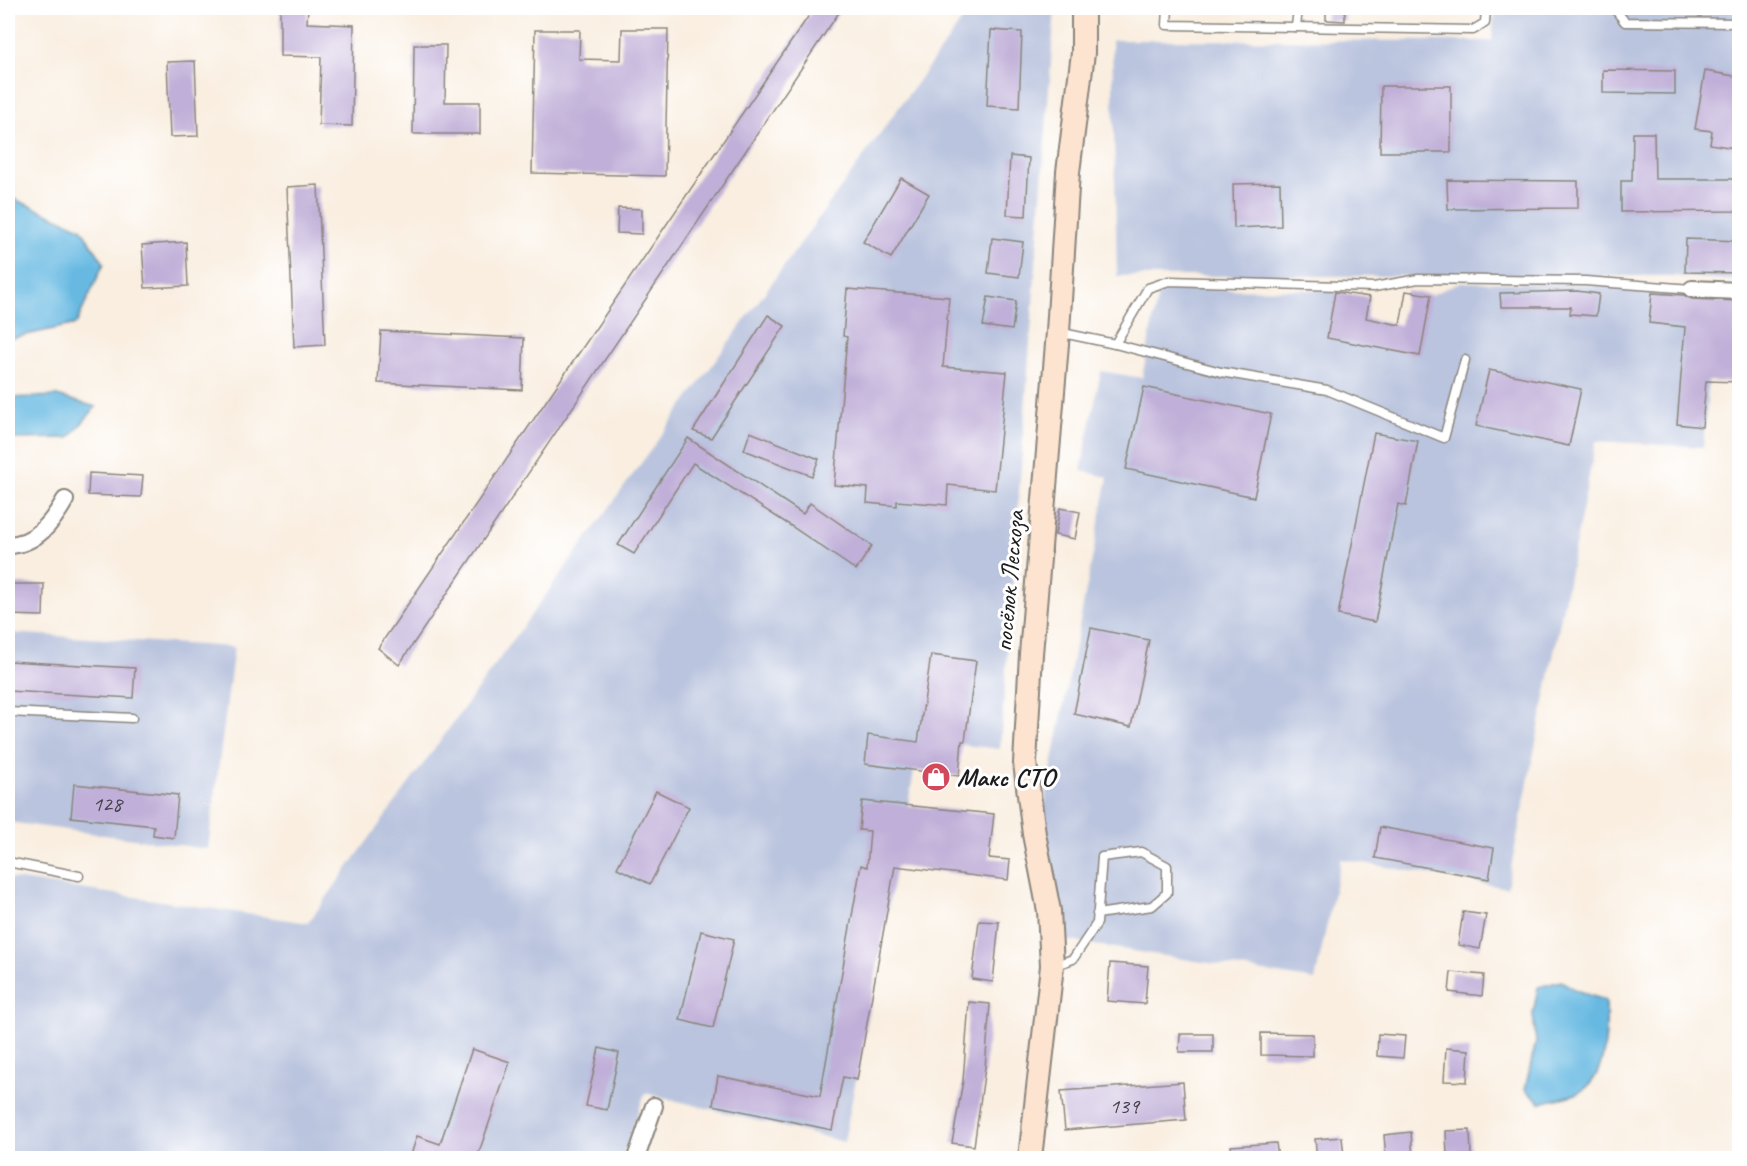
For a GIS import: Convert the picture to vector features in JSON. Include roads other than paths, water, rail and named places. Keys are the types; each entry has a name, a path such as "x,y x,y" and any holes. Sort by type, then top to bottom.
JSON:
{"street":[{"name":"посёлок Лесхоза","path":"1030,1158 1052,966 1049,911 1034,834 1025,763 1031,654 1058,332 1068,172 1083,53 1083,8"},
{"path":"1692,289 1740,291"},
{"path":"8,545 16,545 38,535 53,520 65,500"},
{"path":"636,1158 654,1106"}],"lane":[{"path":"1168,8 1167,25 1473,30 1485,23 1486,8"},
{"path":"1296,27 1298,8"},
{"path":"1614,8 1625,22 1740,23"},
{"path":"1115,344 1149,288 1169,281 1374,287 1419,279 1585,281 1692,289"},
{"path":"1058,332 1115,344 1221,372 1327,390 1444,438 1465,360"},
{"path":"8,712 132,718"},
{"path":"1052,966 1072,959 1097,923 1097,914 1102,857 1141,852 1167,866 1167,893 1152,906 1097,914"},
{"path":"8,862 79,876"}],"water":[{"path":"8,198 81,228 104,263 76,324 8,339"},
{"path":"57,396 96,407 69,438 8,439 8,398"},
{"path":"1561,981 1576,990 1606,1001 1604,1052 1595,1077 1588,1086 1574,1095 1541,1103 1525,1089 1536,1042 1533,1014 1538,987"}],"place":[{"name":"Макс СТО","path":"936,777"}]}
